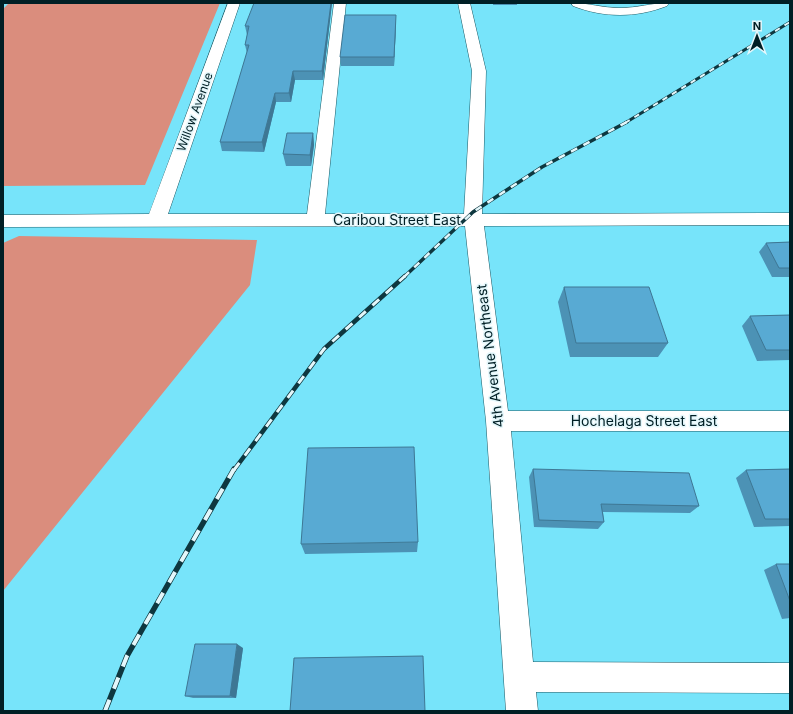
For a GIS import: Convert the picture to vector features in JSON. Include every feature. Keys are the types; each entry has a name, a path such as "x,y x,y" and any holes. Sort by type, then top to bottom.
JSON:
{"street":[{"name":"Willow Avenue","path":"156,221 234,3"},
{"path":"315,221 340,3"},
{"name":"4th Avenue Northeast","path":"464,3 479,71 474,220 498,421 522,711"},
{"path":"577,3 593,9 625,11 650,9 662,3"},
{"name":"Caribou Street East","path":"3,221 790,219"},
{"name":"Hochelaga Street East","path":"498,421 790,421"},
{"path":"518,677 790,678"}],"shaded area":[{"path":"9,3 220,3 145,185 3,186 3,9"},
{"path":"19,236 257,240 250,285 3,591 3,243"}],"building":[{"path":"254,3 331,3 322,71 293,71 289,93 275,93 262,142 220,142 249,45 245,45 249,26 245,26"},
{"path":"345,15 396,15 394,57 340,57"},
{"path":"287,133 313,133 310,155 283,154"},
{"path":"790,242 790,268 779,268 766,243"},
{"path":"564,287 649,287 668,343 576,343"},
{"path":"790,315 790,350 766,350 750,316"},
{"path":"414,447 418,542 301,544 308,448"},
{"path":"533,469 689,473 699,506 601,504 604,522 539,520"},
{"path":"790,469 790,519 765,519 746,470"},
{"path":"776,564 790,564 790,601"},
{"path":"195,644 237,644 230,696 185,696"},
{"path":"423,656 425,711 290,711 294,658"}],"railway":[{"path":"625,123 790,22"},
{"path":"404,277 473,212 542,167 627,122"},
{"path":"234,470 324,349 405,276"},
{"path":"105,711 127,656 234,469"}]}
